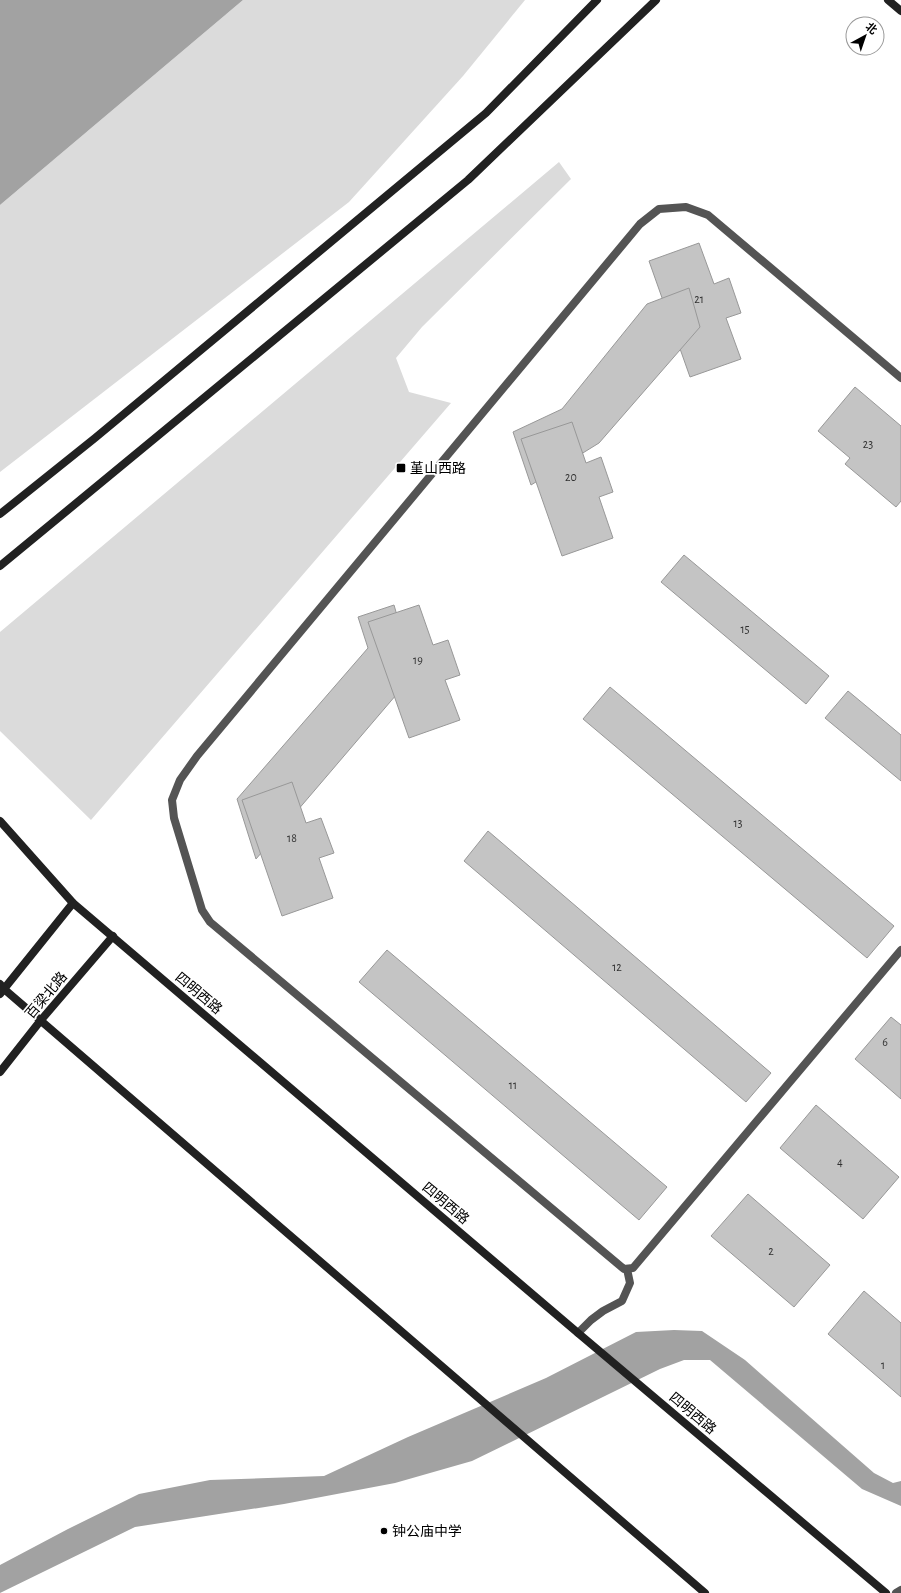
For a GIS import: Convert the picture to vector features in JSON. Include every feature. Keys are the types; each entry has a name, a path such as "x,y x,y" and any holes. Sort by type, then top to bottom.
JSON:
{"main road":[{"path":"0,514 95,438 486,113 596,0"},
{"path":"0,566 468,180 656,0"},
{"path":"888,0 901,11"},
{"name":"四明西路","path":"0,821 73,903 886,1593"},
{"path":"73,903 1,989 41,1020 705,1593"},
{"name":"百梁北路","path":"0,1072 41,1020 113,936"}],"lane":[{"path":"901,378 708,215 686,208 659,209 640,224 197,756 180,780 172,800 174,818 202,910 210,922 624,1269 633,1268 901,950"},
{"path":"578,1333 603,1311 622,1301 630,1283 627,1269"},
{"path":"896,1593 901,1590"}],"shaded area":[{"path":"0,0 243,0 0,205"},
{"path":"243,0 525,0 463,76 349,202 0,472 0,205"},
{"path":"559,162 571,179 422,327 396,358 409,392 451,403 91,820 0,731 0,632"},
{"path":"674,1330 702,1331 745,1360 874,1473 893,1483 901,1481 901,1506 862,1489 710,1360 684,1360 660,1369 472,1461 395,1483 284,1504 135,1527 0,1593 0,1565 139,1494 210,1480 324,1476 408,1437 546,1378 636,1332"}],"building":[{"path":"699,243 714,284 729,278 741,313 726,318 741,359 690,377 649,261"},
{"path":"689,288 700,327 599,443 531,485 513,432 562,409 647,304"},
{"path":"855,387 901,426 901,501 896,507 845,464 850,458 818,431"},
{"path":"572,422 586,463 601,457 613,492 599,497 613,538 562,556 521,439"},
{"path":"684,555 829,676 806,704 661,582"},
{"path":"394,605 414,674 256,859 237,799 368,648 358,617"},
{"path":"419,605 433,645 448,640 460,675 445,680 460,720 409,738 368,622"},
{"path":"610,687 894,926 867,958 583,719"},
{"path":"848,691 901,735 901,781 825,718"},
{"path":"292,782 306,823 321,818 334,853 319,858 333,898 282,916 242,800"},
{"path":"488,831 771,1073 746,1102 464,861"},
{"path":"387,950 667,1187 639,1220 359,982"},
{"path":"891,1017 901,1025 901,1099 855,1059"},
{"path":"816,1105 899,1177 863,1219 780,1148"},
{"path":"748,1194 830,1265 794,1307 711,1236"},
{"path":"864,1291 901,1323 901,1397 828,1334"}],"place":[{"name":"堇山西路","path":"401,468"},
{"name":"钟公庙中学","path":"384,1531"}]}
